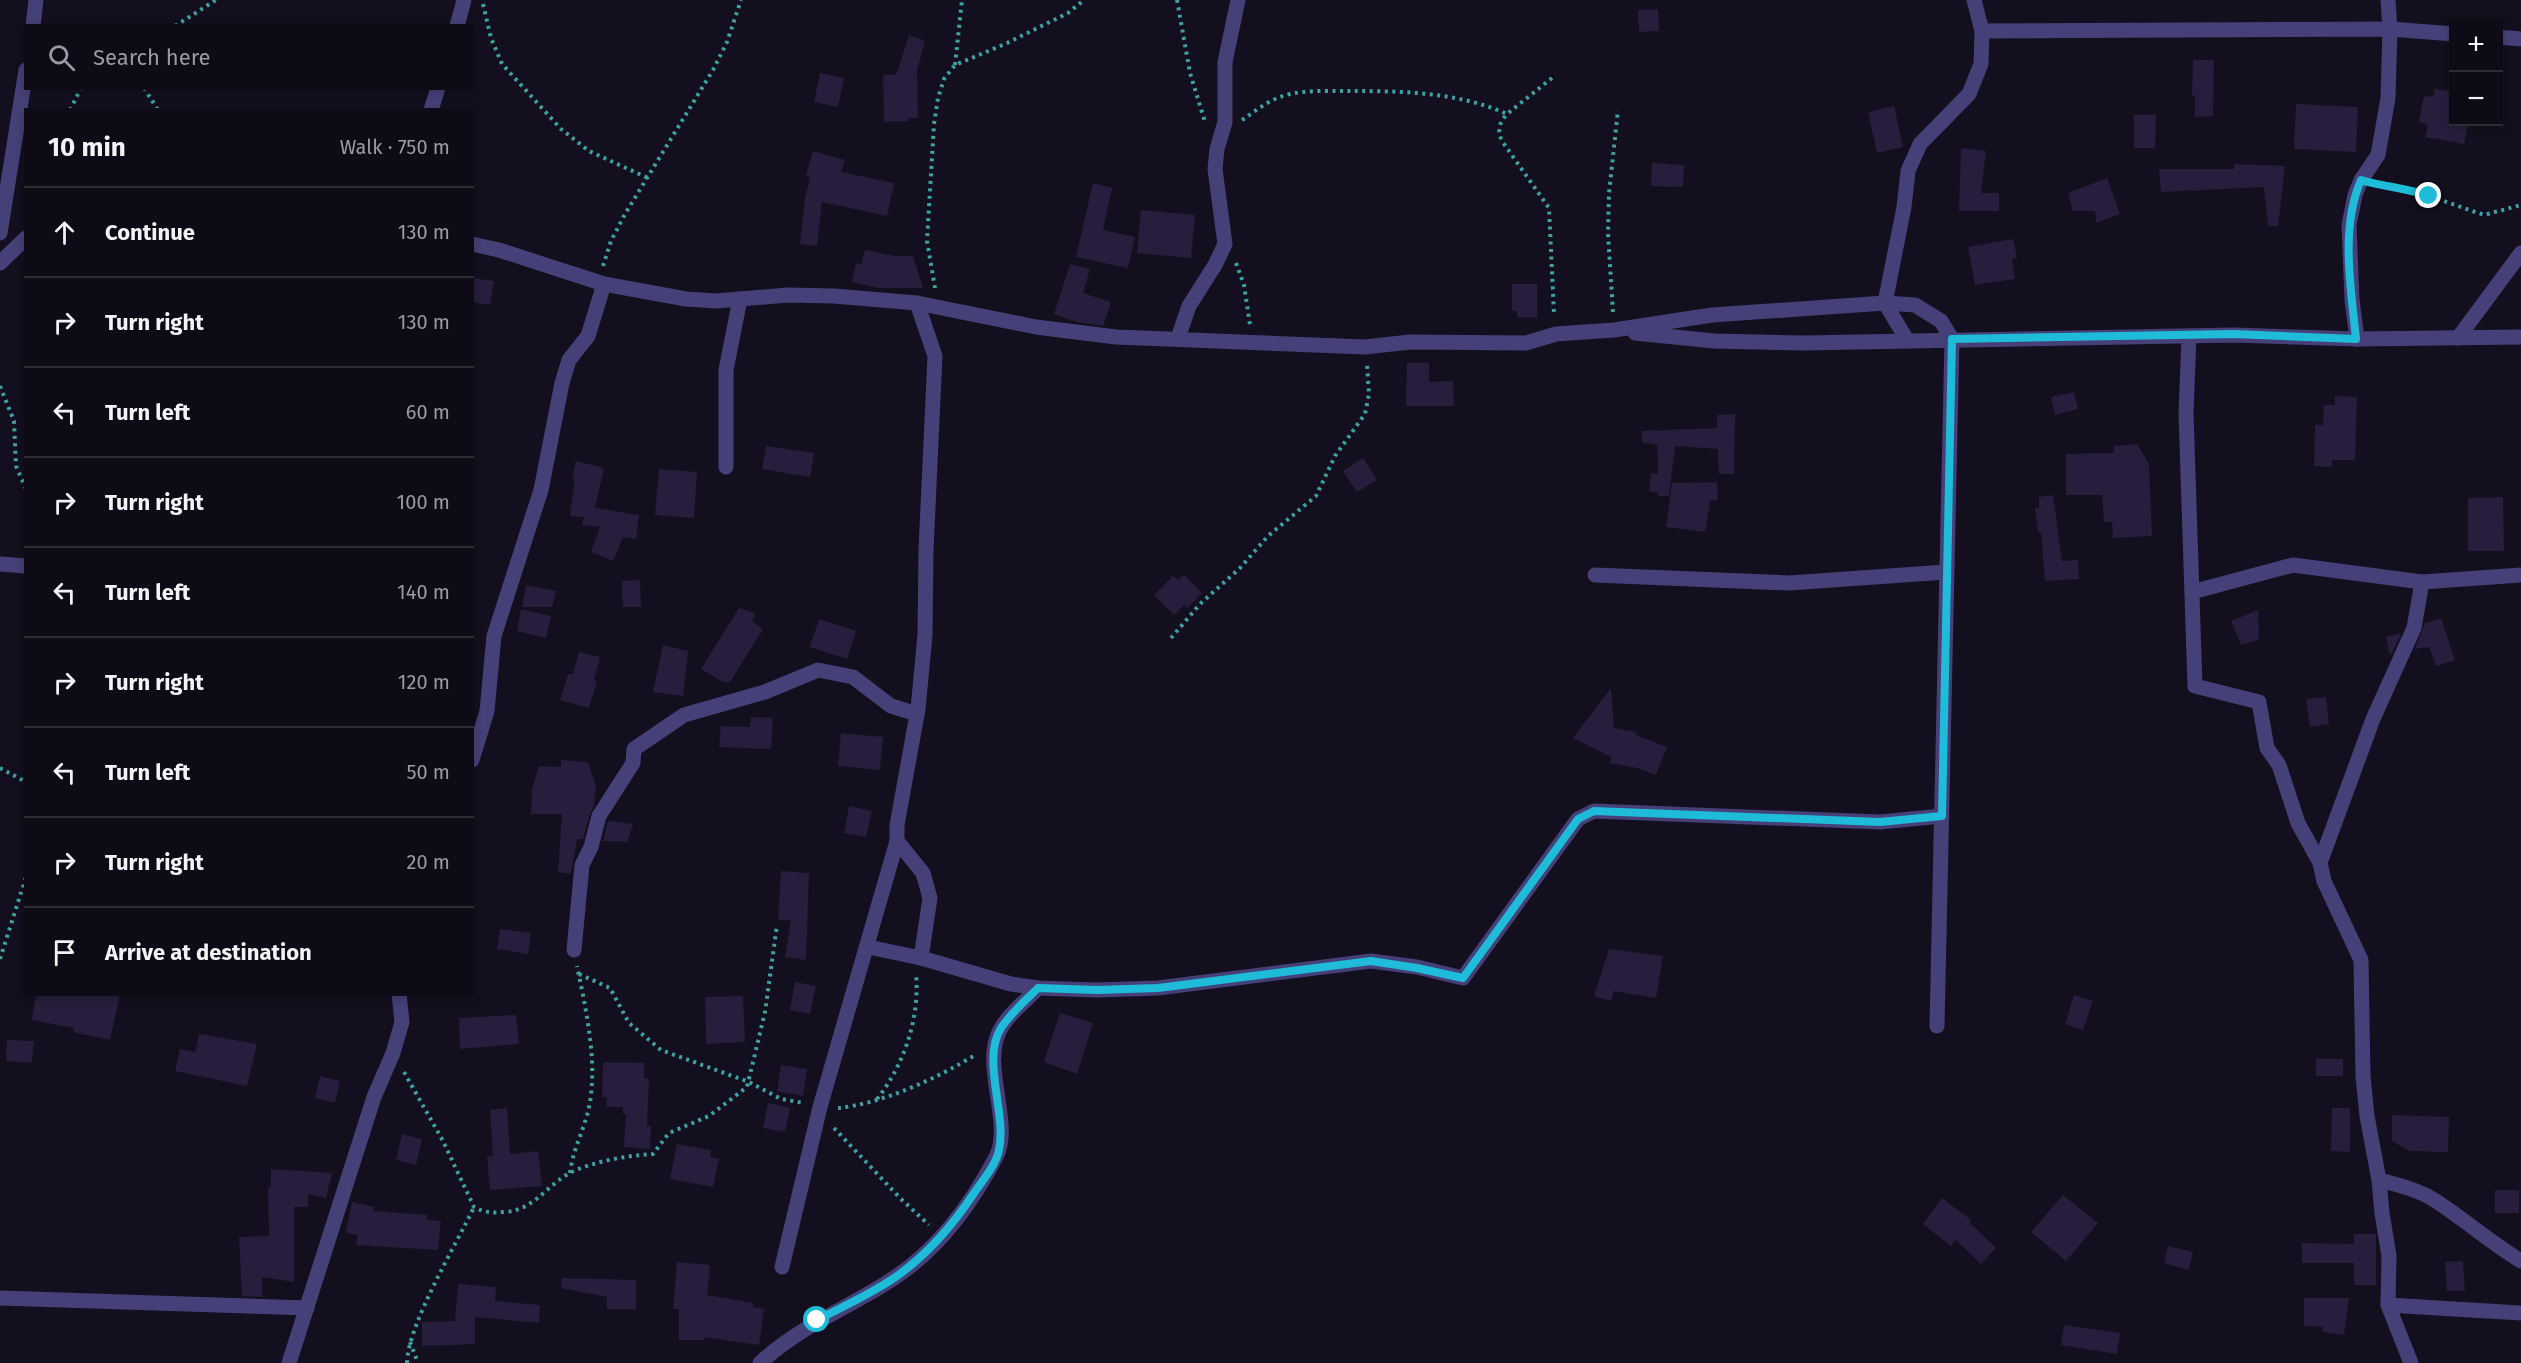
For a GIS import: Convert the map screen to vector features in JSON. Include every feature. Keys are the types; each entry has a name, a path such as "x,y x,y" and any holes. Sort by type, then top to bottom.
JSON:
{"street":[{"path":"33,24 36,0"},
{"path":"458,24 464,0"},
{"path":"1178,338 1189,306 1215,265 1225,244 1216,182 1226,112 1225,62 1238,0"},
{"path":"1907,340 1885,303 1904,207 1908,171 1920,144 1969,94 1981,64 1983,32 1974,0"},
{"path":"2356,339 2349,225 2355,195 2361,180 2379,155 2388,98 2390,29 2388,0"},
{"path":"1983,32 2390,29 2449,34"},
{"path":"2503,37 2521,39"},
{"path":"0,232 24,82"},
{"path":"432,108 437,90"},
{"path":"0,263 24,240"},
{"path":"474,244 499,250 604,284 686,299 740,299 788,295 834,296 917,303 1073,332 1116,337 1365,347 1410,342 1526,343 1556,334 1614,330 1712,315 1885,303 1915,305 1941,321 1952,339 1938,1026"},
{"path":"2458,338 2521,253"},
{"path":"474,753 487,711 494,636 541,490 562,383 569,360 588,336 604,284"},
{"path":"726,467 726,370 740,299"},
{"path":"782,1267 820,1107 897,841 897,825 917,714 925,635 926,550 935,356 917,303"},
{"path":"1614,330 1714,341 1804,343 2234,334 2356,339 2521,337"},
{"path":"2189,336 2186,413 2195,686 2259,702 2266,748 2279,765 2298,823 2320,863 2324,881 2361,960 2364,1086 2390,1256 2388,1305 2411,1363"},
{"path":"0,553 23,566"},
{"path":"0,564 23,566"},
{"path":"2192,592 2293,565 2422,582 2521,575"},
{"path":"1595,575 1789,583 1946,572"},
{"path":"2320,863 2373,719 2414,628 2422,582"},
{"path":"574,950 582,865 591,846 599,816 633,763 634,749 642,743 684,715 765,692 818,670 853,677 891,706 917,714"},
{"path":"868,947 917,957 1011,984 1038,988 1097,990 1158,988 1371,961 1463,978 1578,819 1594,811 1880,822 1942,816"},
{"path":"897,841 923,873 930,898 917,957"},
{"path":"760,1363 790,1337 897,1276 942,1235 984,1179 1000,1148 1000,1117 995,1074 996,1039 1007,1020 1038,988"},
{"path":"290,1363 374,1097 393,1053 402,1022 399,996"},
{"path":"2379,1180 2408,1187 2435,1200 2494,1245 2521,1261"},
{"path":"0,1298 307,1308"},
{"path":"2388,1305 2521,1313"}],"path":[{"path":"178,24 216,0"},
{"path":"482,0 496,53 506,70 518,83 575,142 589,151 648,178"},
{"path":"604,284 603,264 612,241 681,118 713,70 727,42 741,0"},
{"path":"955,65 962,0"},
{"path":"939,307 927,241 938,98 944,79 955,65 1005,44 1068,13 1084,0"},
{"path":"1177,0 1190,73 1206,123 1220,142 1271,101 1290,94 1383,91 1445,97 1507,114"},
{"path":"1552,78 1507,114 1499,126 1502,141 1549,208 1556,334"},
{"path":"71,108 80,90"},
{"path":"145,90 157,108"},
{"path":"1614,330 1608,234 1609,193 1617,110"},
{"path":"2361,180 2377,185 2409,189 2484,215 2521,205"},
{"path":"1225,244 1242,280 1253,341"},
{"path":"1171,638 1200,604 1240,568 1268,536 1316,496 1335,456 1365,414 1369,374 1365,347"},
{"path":"0,386 14,421 16,466 24,484"},
{"path":"0,768 24,781"},
{"path":"0,959 24,883"},
{"path":"393,1053 443,1141 474,1207 484,1212 518,1211 528,1206 570,1173 624,1156 653,1154 669,1133 709,1116 737,1097 747,1087 765,1012 777,926"},
{"path":"570,1173 575,1145 586,1120 590,1102 593,1066 574,950"},
{"path":"877,1099 892,1080 900,1064 914,1016 917,957"},
{"path":"579,974 610,988 629,1023 661,1050 749,1082 781,1099 820,1107 852,1107 877,1099 958,1065 996,1039"},
{"path":"820,1107 837,1133 900,1198 942,1235"},
{"path":"407,1363 410,1342 474,1207"},
{"path":"410,1342 418,1363"}],"building":[{"path":"1658,9 1659,31 1639,32 1638,10"},
{"path":"909,35 925,41 917,70 918,118 908,118 908,121 884,122 883,75 896,75"},
{"path":"2193,60 2214,60 2213,116 2195,117 2195,96 2192,96"},
{"path":"820,73 844,78 838,107 814,102"},
{"path":"2435,89 2449,91 2449,126 2467,126 2464,144 2425,137 2428,124 2419,122 2424,96 2433,97"},
{"path":"2296,104 2358,107 2356,152 2294,149"},
{"path":"1894,106 1903,147 1877,153 1868,112"},
{"path":"2134,115 2156,115 2155,148 2134,148"},
{"path":"1961,148 1986,151 1981,193 1999,193 1999,211 1959,211"},
{"path":"813,151 845,160 841,172 894,183 887,216 822,202 817,246 800,244 810,177 806,175"},
{"path":"1652,163 1684,165 1683,187 1651,186"},
{"path":"2234,164 2285,166 2278,226 2268,226 2264,187 2161,192 2159,169 2234,169"},
{"path":"2107,178 2120,214 2096,223 2095,211 2073,211 2068,193"},
{"path":"1093,183 1112,188 1103,230 1135,237 1128,268 1076,257"},
{"path":"1141,210 1195,215 1191,258 1137,253"},
{"path":"2013,239 2017,258 2012,259 2015,279 1975,285 1968,247"},
{"path":"865,250 895,256 913,256 923,288 878,288 852,282 856,263 861,265"},
{"path":"1070,264 1090,269 1083,293 1111,302 1103,326 1077,322 1054,314"},
{"path":"474,278 494,281 490,305 474,302"},
{"path":"1512,284 1537,284 1537,318 1517,317 1517,311 1512,311"},
{"path":"1407,363 1429,363 1429,382 1453,381 1454,406 1406,406"},
{"path":"2074,392 2078,409 2055,415 2051,397"},
{"path":"2335,396 2357,397 2355,460 2332,460 2332,467 2314,466 2315,425 2323,425 2324,405 2335,405"},
{"path":"1735,414 1734,474 1719,474 1718,449 1675,446 1669,496 1658,496 1658,493 1649,491 1651,473 1658,474 1657,444 1642,443 1642,431 1717,428 1717,415"},
{"path":"2137,444 2149,464 2152,536 2113,538 2112,522 2104,522 2102,495 2066,495 2066,454 2114,453 2114,446"},
{"path":"766,446 814,453 810,477 762,469"},
{"path":"1363,458 1377,480 1357,492 1343,471"},
{"path":"576,461 604,468 595,508 639,515 636,539 623,537 613,561 591,552 600,527 582,525 584,517 570,516 575,479 572,479"},
{"path":"659,469 697,472 694,518 655,515"},
{"path":"1717,482 1718,500 1710,501 1705,532 1666,527 1672,483"},
{"path":"2053,495 2062,561 2078,560 2079,579 2045,581 2041,532 2038,532 2035,508 2039,508 2039,497"},
{"path":"2503,497 2504,551 2468,551 2468,498"},
{"path":"1184,575 1202,593 1187,608 1184,605 1174,615 1154,595 1173,576 1178,580"},
{"path":"640,580 641,607 623,607 622,581"},
{"path":"526,585 556,591 552,607 522,607"},
{"path":"739,608 755,613 752,621 763,629 730,682 723,682 701,669"},
{"path":"521,609 551,616 546,638 517,631"},
{"path":"2258,610 2259,640 2241,645 2231,621"},
{"path":"2441,618 2455,660 2436,666 2429,647 2415,649 2425,623"},
{"path":"819,619 856,631 847,659 810,647"},
{"path":"2401,634 2392,653 2389,653 2386,636"},
{"path":"663,645 688,651 683,696 653,692"},
{"path":"579,652 600,657 594,680 597,681 589,708 560,700 568,674 573,674"},
{"path":"1611,688 1614,728 1637,732 1636,735 1667,747 1656,775 1637,768 1610,763 1611,757 1573,738"},
{"path":"2326,697 2329,724 2310,727 2306,699"},
{"path":"751,717 773,718 771,749 719,747 721,726 750,727"},
{"path":"841,733 883,737 880,770 838,766"},
{"path":"561,760 588,762 596,786 594,806 583,839 577,839 571,874 558,872 562,814 531,814 532,789 539,766 561,767"},
{"path":"849,806 872,811 866,837 844,833"},
{"path":"608,821 633,824 627,842 603,841"},
{"path":"781,871 809,873 806,960 785,957 791,920 778,920"},
{"path":"500,929 531,933 528,954 497,949"},
{"path":"1609,949 1663,956 1656,998 1614,991 1611,1001 1594,996"},
{"path":"795,982 816,986 810,1014 790,1010"},
{"path":"2074,995 2093,1001 2083,1030 2065,1024"},
{"path":"36,996 120,996 110,1040 73,1032 74,1028 32,1020"},
{"path":"743,996 745,1042 706,1044 705,997"},
{"path":"1060,1013 1093,1023 1077,1074 1044,1062"},
{"path":"516,1015 519,1044 460,1049 459,1018"},
{"path":"199,1034 257,1044 247,1086 175,1071 180,1049 195,1052"},
{"path":"7,1040 34,1041 32,1063 6,1061"},
{"path":"2316,1059 2343,1059 2343,1076 2316,1076"},
{"path":"603,1062 644,1063 644,1078 649,1079 647,1126 651,1126 650,1149 624,1147 626,1114 623,1114 623,1107 606,1107 607,1097 602,1097"},
{"path":"781,1065 807,1069 803,1096 777,1091"},
{"path":"320,1076 340,1081 335,1103 315,1098"},
{"path":"768,1103 790,1108 785,1132 763,1128"},
{"path":"507,1108 510,1154 538,1151 542,1186 490,1190 487,1156 493,1155 490,1110"},
{"path":"2332,1108 2350,1108 2350,1152 2331,1151"},
{"path":"2392,1115 2449,1117 2448,1152 2409,1151 2392,1141"},
{"path":"402,1134 422,1139 416,1165 396,1160"},
{"path":"677,1144 711,1150 710,1157 719,1159 713,1187 670,1179"},
{"path":"271,1169 332,1173 326,1198 308,1194 308,1207 294,1207 294,1282 262,1277 262,1297 242,1296 239,1237 269,1236 268,1187 271,1187"},
{"path":"2495,1190 2519,1190 2519,1213 2495,1213"},
{"path":"2063,1195 2098,1223 2066,1261 2031,1232"},
{"path":"1942,1198 1971,1220 1969,1222 1996,1248 1981,1264 1956,1240 1951,1246 1923,1224"},
{"path":"352,1202 374,1207 373,1211 427,1215 427,1220 441,1221 438,1250 356,1245 358,1235 346,1233"},
{"path":"2354,1234 2376,1234 2376,1285 2354,1285 2354,1263 2302,1263 2302,1243 2354,1244"},
{"path":"2168,1246 2193,1252 2189,1270 2164,1263"},
{"path":"2463,1261 2465,1291 2447,1291 2445,1262"},
{"path":"677,1262 710,1265 707,1295 753,1303 753,1307 764,1309 759,1345 704,1337 704,1340 679,1340 679,1309 673,1309"},
{"path":"562,1278 636,1280 636,1309 607,1309 607,1297 561,1288"},
{"path":"458,1284 496,1287 495,1301 540,1305 539,1323 475,1317 475,1344 422,1346 422,1322 455,1321"},
{"path":"2304,1298 2349,1298 2344,1335 2322,1332 2323,1327 2304,1326"},
{"path":"2064,1325 2120,1333 2117,1354 2061,1345"}],"route":[{"path":"817,1320 884,1284 909,1266 935,1244 984,1179 1000,1148 1000,1117 995,1074 996,1039 1007,1020 1038,988 1097,990 1158,988 1371,961 1463,978 1578,819 1594,811 1880,822 1942,816 1952,339 2234,334 2356,339 2349,225 2355,195 2361,180 2377,185 2409,189 2429,196"}]}
